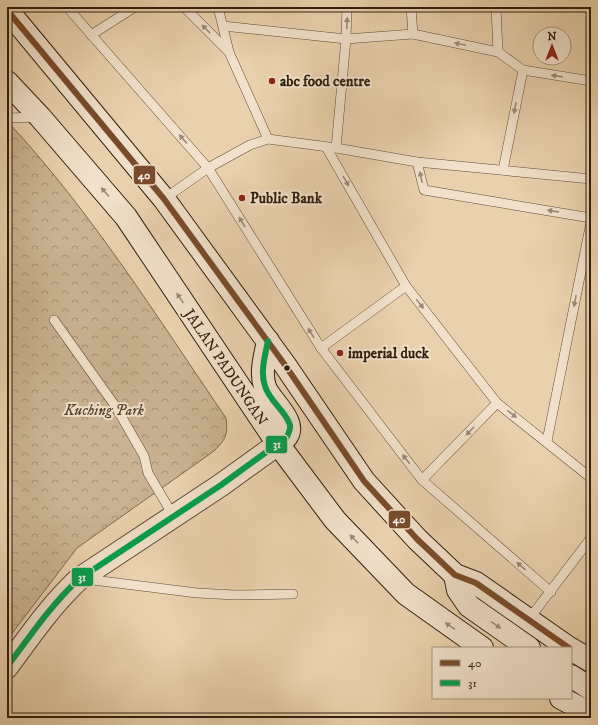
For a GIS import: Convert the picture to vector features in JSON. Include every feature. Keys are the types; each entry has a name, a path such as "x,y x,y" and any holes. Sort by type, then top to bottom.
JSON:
{"main road":[{"path":"7,10 164,199 268,341 364,481 417,539 455,575 476,583 567,647"},
{"name":"JALAN PADUNGAN","path":"7,82 40,117 126,217 278,444 335,520 406,594 481,647"},
{"path":"7,667 43,618 62,595 79,579 174,516 287,437 290,426 286,418 268,395 262,376 268,341"},
{"path":"455,575 458,590 469,606 528,647"},
{"path":"572,650 591,660"},
{"path":"572,677 591,688"},
{"path":"566,706 591,714"}],"lane":[{"path":"67,7 208,168 320,348 422,480 551,592"},
{"path":"91,35 135,7"},
{"path":"184,7 228,52"},
{"path":"218,7 228,52 268,139"},
{"path":"336,148 346,39 347,7"},
{"path":"411,7 413,34"},
{"path":"496,7 498,52"},
{"path":"223,26 346,39 413,34 498,52 523,70 591,81"},
{"path":"502,170 523,70"},
{"path":"7,118 40,117"},
{"path":"164,199 208,168 250,145 268,139 336,148 417,162 591,179"},
{"path":"326,147 406,286 497,403 547,441 591,478"},
{"path":"417,162 424,190 591,218"},
{"path":"547,441 591,222"},
{"path":"320,348 406,286"},
{"path":"54,320 116,407 144,456 148,473 174,516"},
{"path":"422,480 497,403"},
{"path":"528,620 591,538"},
{"path":"79,579 197,593 235,595 293,594"}],"green space":[{"name":"Kuching Park","path":"7,121 38,155 67,191 122,265 226,418 227,429 224,440 214,451 77,548 7,640"}],"transit line":[{"name":"40","path":"7,10 164,199 285,365 364,481 417,539 455,575 476,583 568,647"},
{"name":"31","path":"7,667 50,610 79,579 221,485 287,437 290,430 288,420 270,396 264,381 264,364 268,341"}],"place":[{"name":"abc food centre","path":"272,81"},
{"name":"Public Bank","path":"242,198"},
{"name":"imperial duck","path":"340,353"}]}
